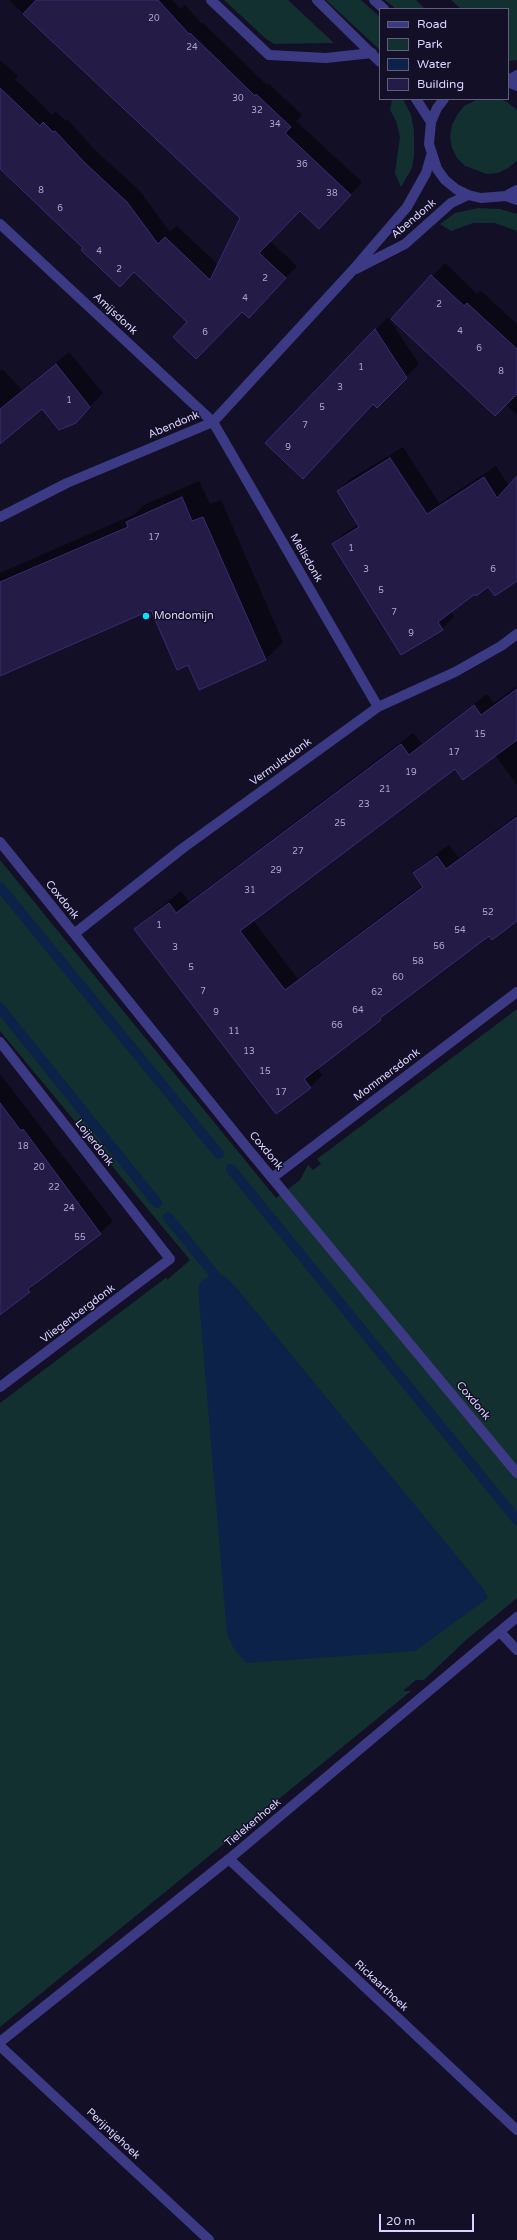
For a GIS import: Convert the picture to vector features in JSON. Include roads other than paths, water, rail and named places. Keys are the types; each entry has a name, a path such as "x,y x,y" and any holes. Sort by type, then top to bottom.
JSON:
{"street":[{"path":"211,0 269,55 326,58 372,53"},
{"path":"317,0 379,61"},
{"path":"374,0 383,8"},
{"path":"417,100 431,122"},
{"path":"443,100 437,108 431,122 429,139 431,156 437,169 445,180 468,195 481,198 506,196 517,190"},
{"name":"Abendonk","path":"0,517 67,483 213,422 352,271 407,207 426,173 431,156"},
{"name":"Abendonk","path":"352,271 405,244 451,203 468,195"},
{"path":"506,196 517,200"},
{"name":"Amijsdonk","path":"0,224 213,422"},
{"name":"Melisdonk","path":"213,422 378,707"},
{"name":"Vermulstdonk","path":"74,934 184,848 378,707 455,672 501,646 517,634"},
{"name":"Coxdonk","path":"0,842 272,1178 517,1473"},
{"name":"Mommersdonk","path":"272,1178 517,992"},
{"name":"Loijerdonk","path":"0,1042 170,1259"},
{"name":"Vliegenbergdonk","path":"0,1387 170,1259"},
{"name":"Tielekenhoek","path":"0,2042 229,1859 517,1617"},
{"path":"500,1632 517,1650"},
{"name":"Rickaarthoek","path":"229,1859 517,2130"},
{"name":"Perijntjehoek","path":"0,2046 209,2240"}],"water":[{"path":"214,1274 225,1276 240,1292 483,1588 488,1598 415,1651 246,1663 234,1649 227,1634 198,1288 201,1281"}],"waterway":[{"path":"0,887 219,1154"},
{"path":"0,1008 157,1203"},
{"path":"231,1169 517,1520"},
{"path":"168,1217 222,1284"}],"place":[{"name":"Mondomijn","path":"146,616"}]}
